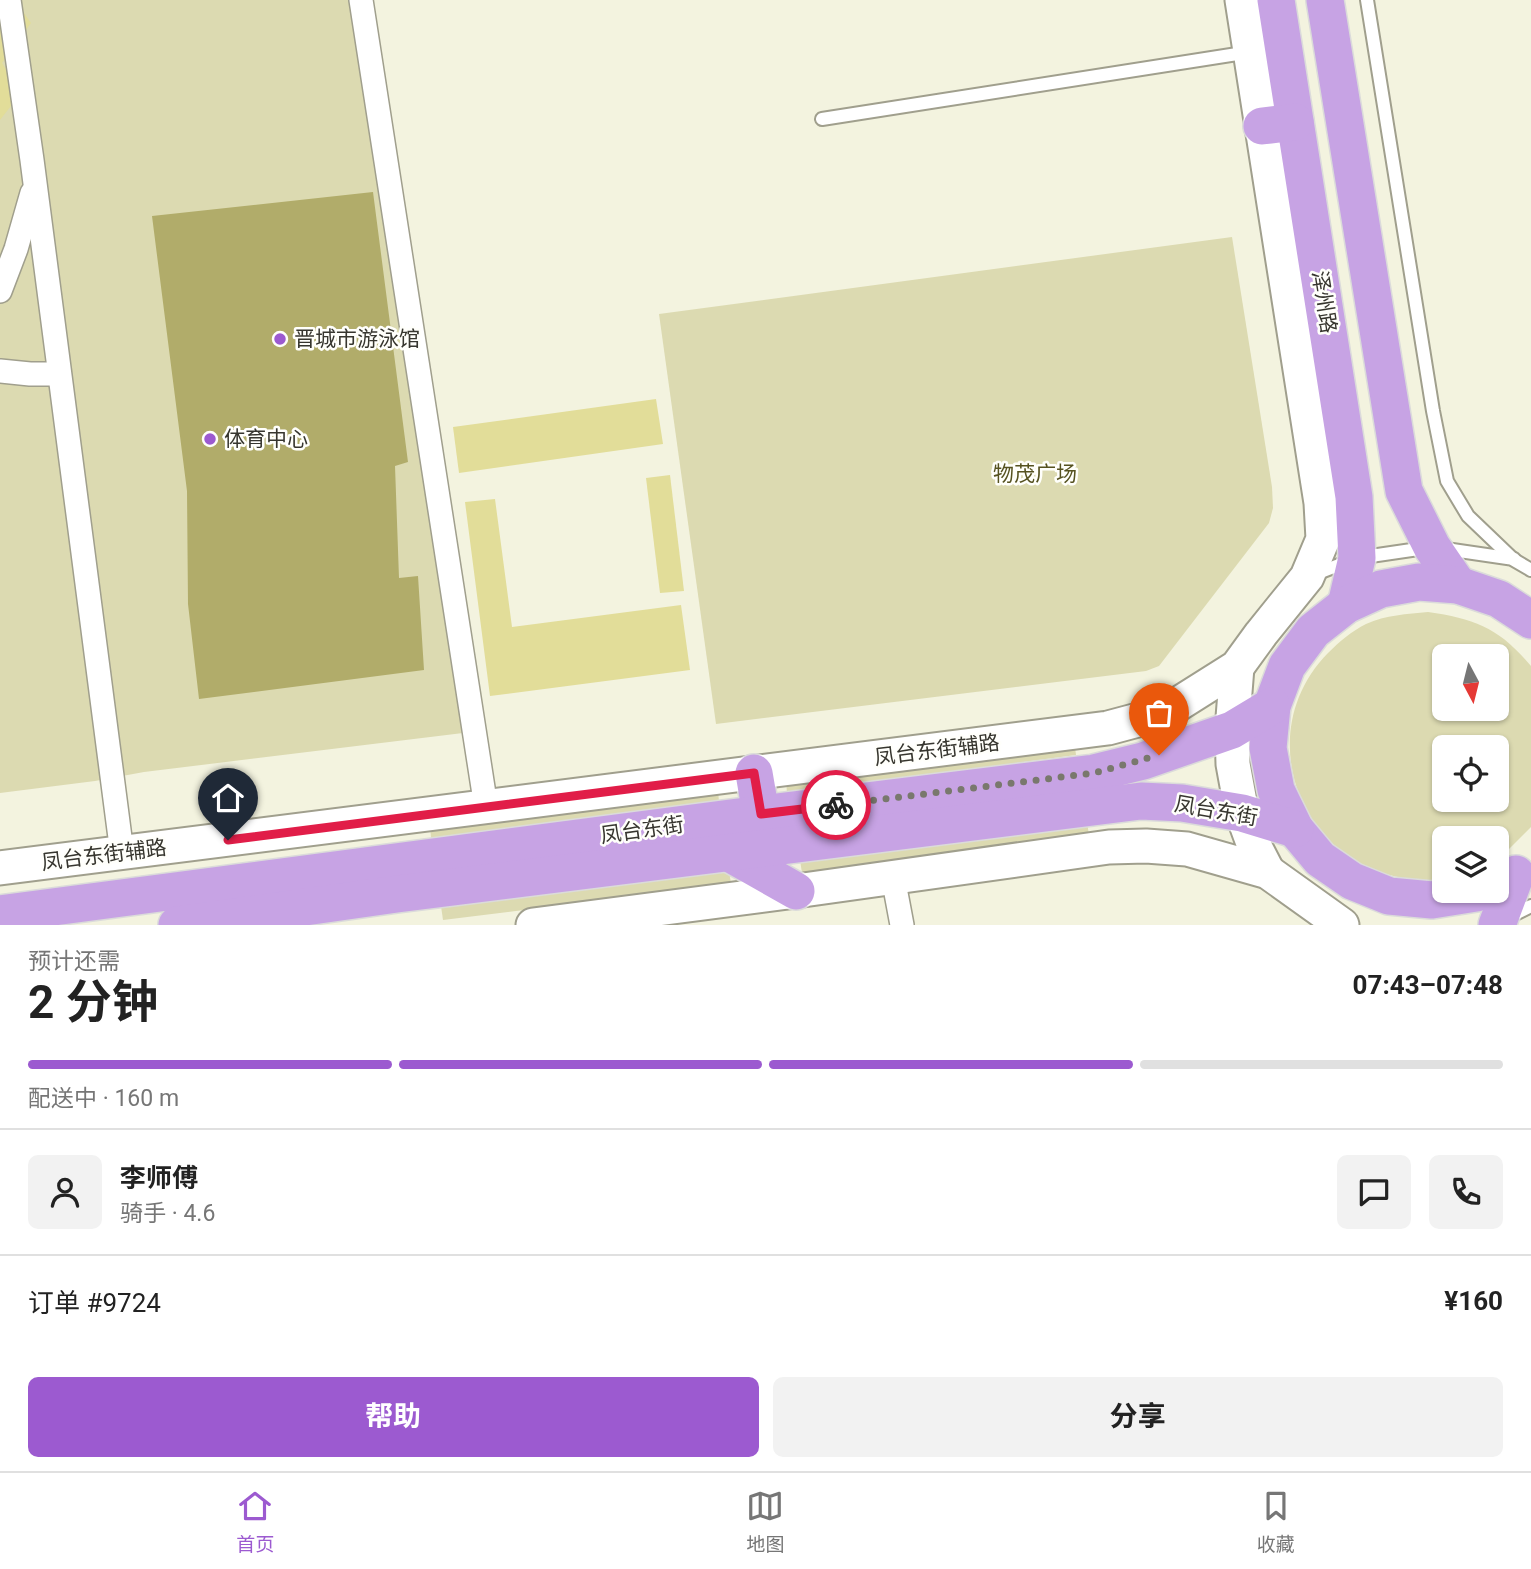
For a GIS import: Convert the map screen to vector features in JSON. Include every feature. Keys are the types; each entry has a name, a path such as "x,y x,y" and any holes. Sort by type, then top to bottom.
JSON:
{"main road":[{"path":"1242,0 1250,52 1278,124 1321,503 1322,539 1307,577 1237,667 1232,730 1233,764 1242,813 1268,872"},
{"name":"泽州路","path":"1276,0 1278,124 1354,497 1357,558 1346,605"},
{"path":"1325,0 1404,491 1432,547 1458,585"},
{"path":"1432,900 1389,896 1352,881 1320,859 1295,829 1276,790 1268,748 1272,706 1287,666 1313,631 1346,605 1381,589 1419,582 1458,585 1499,599 1531,620"},
{"name":"凤台东街辅路","path":"0,868 1108,728 1164,713 1237,667"},
{"name":"凤台东街","path":"0,914 1094,773 1143,761 1232,730 1272,706"},
{"path":"754,773 761,814"},
{"name":"凤台东街","path":"177,925 397,894 1141,801 1182,803 1242,813 1295,829"},
{"path":"544,924 1109,847 1146,845 1187,849 1268,872 1342,925"},
{"path":"729,853 796,891"},
{"path":"1492,924 1519,881"},
{"path":"1389,896 1411,925"}],"street":[{"path":"9,0 122,853"},
{"path":"361,0 486,807"},
{"path":"0,291 16,249 35,183"},
{"path":"0,371 59,374"},
{"path":"893,877 902,925"}],"lane":[{"path":"1367,0 1433,411 1447,481 1468,516 1514,559 1531,570"},
{"path":"822,119 1250,52"},
{"path":"1307,577 1357,558 1432,547 1514,559"}],"green space":[{"name":"体育中心","path":"0,0 356,0 463,733 144,772 0,793"},
{"name":"物茂广场","path":"1232,237 1272,487 1273,508 1269,523 1159,666 1146,671 716,724 659,314"},
{"path":"1428,612 1473,622 1497,634 1508,643 1519,653 1531,666 1531,827 1509,849 1509,826 1432,826 1432,880 1407,879 1386,874 1353,859 1326,837 1307,810 1294,780 1290,747 1294,714 1306,682 1328,653 1346,637 1366,624 1389,617"},
{"path":"1074,740 1076,755 787,794 786,779"},
{"path":"718,790 719,802 431,838 430,826"},
{"path":"1087,822 1089,835 802,873 800,860"},
{"path":"729,870 731,884 443,920 441,906"}],"shaded area":[{"name":"晋城市游泳馆","path":"373,192 408,462 395,466 399,578 418,576 424,670 199,699 188,604 187,491 152,216"}],"building":[{"path":"0,0 15,0 31,23 2,63 21,93 0,120"},
{"path":"656,399 663,444 459,473 453,427"},
{"path":"670,475 684,591 660,593 646,478"},
{"path":"495,499 512,627 681,605 690,670 490,696 465,502"}],"way so far":[{"path":"836,805 1094,773 1159,755"}],"place":[{"name":"晋城市游泳馆","path":"280,339"},
{"name":"体育中心","path":"210,439"}],"route":[{"path":"228,840 754,773 761,814 836,805"}]}
